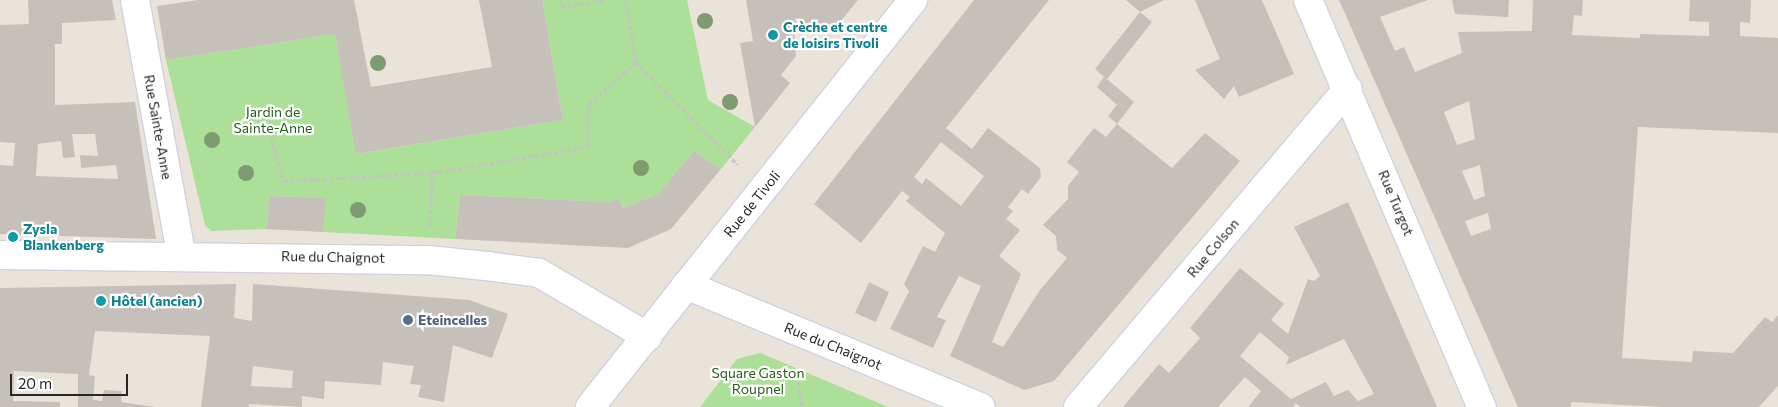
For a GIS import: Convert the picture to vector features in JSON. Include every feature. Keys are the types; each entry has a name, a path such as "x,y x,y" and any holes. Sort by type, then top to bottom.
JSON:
{"street":[{"name":"Rue Sainte-Anne","path":"136,0 181,254"},
{"name":"Rue de Tivoli","path":"597,404 686,285 913,0"},
{"name":"Rue Turgot","path":"1308,0 1348,89 1482,407"},
{"name":"Rue Colson","path":"1078,407 1348,89"},
{"name":"Rue du Chaignot","path":"0,255 181,254 429,260 539,273 648,337"},
{"name":"Rue du Chaignot","path":"686,285 981,407"}],"path":[{"path":"560,0 561,7 605,0"},
{"path":"626,0 636,62 737,164"},
{"path":"271,136 284,181 432,173 587,147 589,104 636,62"},
{"path":"430,229 432,173"}],"green space":[{"name":"Jardin de Sainte-Anne","path":"542,0 687,0 708,100 755,127 721,169 694,151 658,194 623,208 619,198 609,202 460,195 455,239 323,232 325,198 270,196 266,229 211,231 205,225 166,60 335,34 357,154 563,120"},
{"name":"Square Gaston Roupnel","path":"760,353 888,407 700,407 737,359"}],"building":[{"path":"28,0 112,0 116,20 62,23 62,44 55,44 55,105 135,102 156,239 0,234 0,165 13,166 15,143 0,142 0,25 29,24","holes":["72,134 95,134 98,156 80,155 81,168 116,165 118,179 36,176 38,144 61,141 63,158 75,157"]},
{"path":"198,0 354,0 371,87 492,67 479,0 542,0 563,120 356,154 335,34 166,60 157,6"},
{"name":"Crèche et centre de loisirs Tivoli","path":"746,0 858,0 836,27 831,23 828,26 794,30 796,56 781,75 790,83 755,127 740,43 753,41"},
{"path":"974,0 1049,0 946,128 972,149 988,128 1040,168 1041,177 1028,194 1022,189 1008,207 1013,211 1006,219 1020,230 999,256 1021,274 992,342 1003,347 1040,290 1067,258 1057,250 1056,236 1043,225 1068,199 1068,186 1079,172 1067,162 1094,128 1106,137 1117,124 1172,168 1205,133 1240,161 1054,381 1024,390 950,356 981,286 959,276 937,317 946,320 933,348 890,329 909,291 904,284 923,246 935,252 945,233 906,201 910,197 902,191 861,243 814,204","holes":["941,142 984,176 961,206 926,178 922,184 914,177"]},
{"path":"1126,0 1164,0 1140,12"},
{"path":"1195,0 1262,0 1294,74 1239,97 1234,86 1224,99 1195,70 1220,59"},
{"path":"1339,0 1428,0 1380,17 1395,51 1404,47 1415,72 1462,53 1458,32 1532,31 1533,0 1583,0 1582,16 1574,15 1572,35 1640,38 1640,34 1709,36 1709,22 1689,21 1690,0 1751,0 1750,23 1740,22 1740,36 1778,38 1778,133 1638,127 1622,358 1692,362 1693,351 1733,353 1765,317 1772,322 1778,315 1778,386 1759,407 1662,407 1571,402 1571,407 1518,407","holes":["1469,101 1475,139 1457,145 1444,112","1480,165 1485,196 1474,200 1462,171","1488,213 1491,229 1471,236 1465,221"]},
{"path":"1452,0 1509,0 1508,17 1455,14"},
{"path":"1140,12 1152,22 1107,79 1134,102 1117,124 1108,116 1117,105 1097,87 1104,77 1095,69"},
{"path":"694,151 721,169 671,229 628,248 455,239 460,195 609,202 619,198 623,208 658,194"},
{"path":"270,196 326,198 323,232 266,229"},
{"path":"1348,202 1437,407 1301,407 1295,403 1294,407 1248,407 1261,391 1245,377 1218,407 1123,407 1159,364 1169,373 1200,338 1190,328 1240,268 1284,304 1271,320 1288,334 1308,279 1314,281 1320,276 1294,227","holes":["1260,332 1289,357 1286,365 1344,339 1374,394 1358,401 1348,390 1334,396 1326,382 1291,399 1240,356"]},
{"path":"869,282 889,292 876,322 855,313"},
{"path":"236,284 234,318 252,321 253,284 469,300 508,314 492,358 453,345 444,402 418,397 421,385 410,384 414,366 383,362 381,385 325,381 324,399 302,396 302,407 249,404 249,407 201,407 210,336 95,331 89,375 95,376 93,400 102,401 104,390 122,391 121,402 155,407 78,407 78,374 14,371 13,401 60,402 60,407 0,407 0,288","holes":["253,366 293,371 292,388 251,386"]}],"place":[{"name":"Crèche et centre de loisirs Tivoli","path":"773,35"},
{"name":"Zysla Blankenberg","path":"13,237"},
{"name":"Hôtel (ancien)","path":"101,301"},
{"name":"Eteincelles","path":"408,320"}]}
